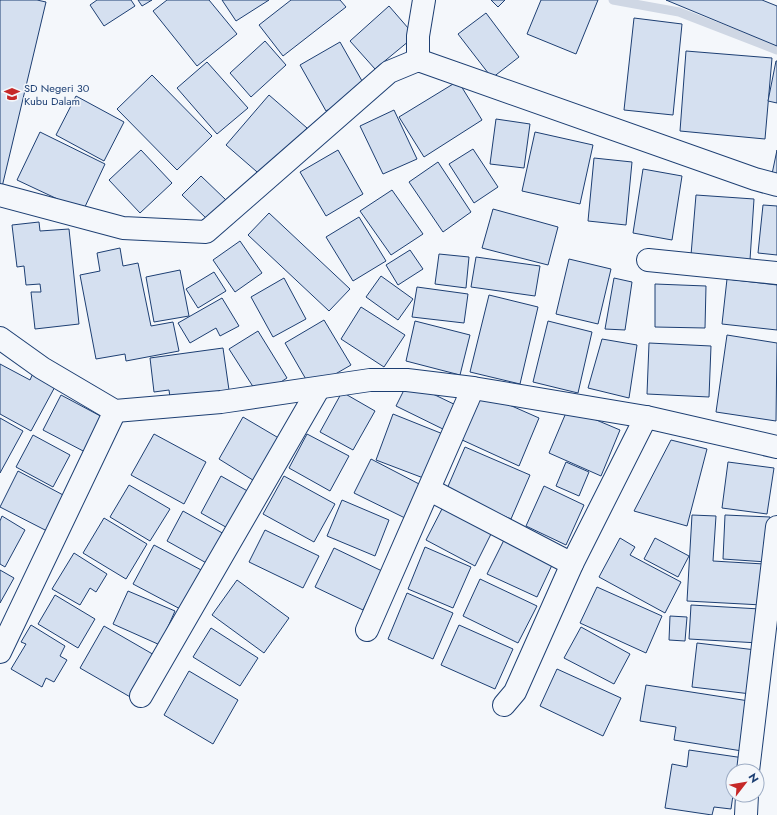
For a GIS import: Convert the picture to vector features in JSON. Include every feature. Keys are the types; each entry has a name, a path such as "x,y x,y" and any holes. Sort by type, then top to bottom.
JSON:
{"street":[{"path":"418,60 418,36 424,0"},
{"path":"0,196 123,228 206,232 389,72 418,60 747,177 777,185"},
{"path":"648,260 777,274"},
{"path":"0,338 42,368 115,411 221,402 370,380 407,380 474,388 646,417 777,447"},
{"path":"141,696 319,388"},
{"path":"367,630 474,388"},
{"path":"0,652 115,411"},
{"path":"504,705 515,692 572,564 646,417"},
{"path":"430,490 572,564"},
{"path":"749,763 777,527"},
{"path":"746,815 747,803"}],"building":[{"name":"SD Negeri 30 Kubu Dalam","path":"0,0 37,0 46,2 2,187 0,186"},
{"path":"97,0 131,0 135,6 104,26 90,5"},
{"path":"138,0 152,0 142,6"},
{"path":"167,0 209,0 237,34 197,66 153,11"},
{"path":"222,0 269,0 236,21"},
{"path":"291,0 340,0 346,7 283,56 259,25"},
{"path":"491,0 505,0 498,7"},
{"path":"541,0 598,0 576,54 527,34"},
{"path":"666,0 762,0 777,6 777,46"},
{"path":"389,6 415,36 375,69 350,41"},
{"path":"486,13 519,57 492,78 458,34"},
{"path":"634,18 682,24 673,115 624,110"},
{"path":"265,41 286,65 251,97 230,73"},
{"path":"340,42 366,88 326,111 300,65"},
{"path":"686,51 772,58 765,139 680,131"},
{"path":"777,61 777,103 768,101"},
{"path":"207,62 248,108 217,134 177,88"},
{"path":"152,75 212,136 177,170 117,109"},
{"path":"458,81 482,120 424,157 399,117"},
{"path":"269,95 307,128 264,178 226,145"},
{"path":"76,96 124,122 104,161 56,135"},
{"path":"394,110 417,159 383,174 360,126"},
{"path":"496,119 530,124 524,168 490,164"},
{"path":"40,132 105,164 83,211 17,180"},
{"path":"535,132 593,145 580,204 522,191"},
{"path":"473,149 498,187 474,203 449,164"},
{"path":"141,150 172,183 140,213 109,180"},
{"path":"338,150 363,194 326,216 300,172"},
{"path":"777,150 777,175 772,174"},
{"path":"594,158 632,162 626,225 588,221"},
{"path":"438,162 471,212 443,232 409,182"},
{"path":"643,169 682,176 672,240 633,233"},
{"path":"201,176 226,200 207,219 182,195"},
{"path":"392,190 423,234 391,255 360,211"},
{"path":"696,195 754,199 750,260 691,255"},
{"path":"763,205 777,206 777,255 758,253"},
{"path":"493,209 558,227 548,265 482,248"},
{"path":"269,213 350,289 329,311 248,235"},
{"path":"359,217 386,261 353,281 326,237"},
{"path":"39,222 40,231 69,229 79,324 35,329 31,292 41,292 40,284 26,285 24,266 17,267 12,225"},
{"path":"240,241 262,273 235,292 213,260"},
{"path":"120,248 123,266 138,263 151,326 173,322 179,351 126,361 125,354 96,359 80,275 100,271 97,253"},
{"path":"410,250 423,269 398,285 386,265"},
{"path":"439,254 469,257 466,288 435,284"},
{"path":"476,257 540,266 535,296 471,287"},
{"path":"569,259 611,269 598,324 556,314"},
{"path":"180,270 189,316 154,322 146,277"},
{"path":"214,272 226,291 198,308 186,289"},
{"path":"381,276 413,299 398,320 366,297"},
{"path":"284,278 306,319 273,337 251,297"},
{"path":"614,278 632,282 625,330 605,329"},
{"path":"727,279 777,285 777,330 722,324"},
{"path":"655,284 706,286 705,328 655,327"},
{"path":"417,287 468,294 464,323 412,317"},
{"path":"489,295 538,307 520,384 470,372"},
{"path":"222,298 239,326 220,336 216,328 190,343 178,323"},
{"path":"361,307 405,335 384,367 341,339"},
{"path":"324,320 351,365 311,388 285,343"},
{"path":"415,321 470,335 460,375 406,361"},
{"path":"548,321 592,332 578,393 533,382"},
{"path":"258,331 287,378 259,396 229,349"},
{"path":"727,335 777,343 776,421 716,412"},
{"path":"602,339 637,345 629,398 588,388"},
{"path":"649,343 711,346 709,397 647,394"},
{"path":"223,348 230,397 171,405 169,390 154,392 150,358"},
{"path":"0,364 30,380 34,371 57,383 31,431 0,414"},
{"path":"408,382 462,408 451,433 396,406"},
{"path":"342,392 375,411 353,450 320,432"},
{"path":"480,392 539,418 519,466 460,439"},
{"path":"61,395 106,419 87,453 43,430"},
{"path":"568,408 620,430 601,476 549,453"},
{"path":"393,414 443,434 426,479 376,460"},
{"path":"243,417 282,440 256,482 219,459"},
{"path":"0,418 23,431 0,473"},
{"path":"154,434 206,462 184,504 131,475"},
{"path":"307,434 349,456 330,491 289,468"},
{"path":"33,435 70,455 53,487 16,467"},
{"path":"671,440 707,449 687,526 634,511"},
{"path":"465,447 530,475 511,519 446,491"},
{"path":"371,459 421,485 405,518 354,493"},
{"path":"566,462 589,472 579,496 556,486"},
{"path":"728,462 774,468 767,514 722,508"},
{"path":"18,471 65,496 47,531 0,507"},
{"path":"221,476 251,493 231,530 201,513"},
{"path":"284,476 335,504 314,542 263,514"},
{"path":"129,485 170,509 150,541 110,517"},
{"path":"544,486 584,505 566,545 526,526"},
{"path":"342,500 389,520 375,556 327,536"},
{"path":"444,505 493,530 475,566 426,540"},
{"path":"183,511 226,535 210,565 167,541"},
{"path":"692,515 716,516 713,561 764,564 762,605 687,601"},
{"path":"725,515 770,517 767,562 723,559"},
{"path":"2,516 25,530 5,567 0,564 0,521"},
{"path":"104,518 147,544 126,579 83,553"},
{"path":"265,530 319,556 303,588 249,562"},
{"path":"620,538 635,547 630,555 681,582 665,613 599,577"},
{"path":"655,538 689,556 678,577 644,559"},
{"path":"504,540 553,563 537,597 487,574"},
{"path":"154,545 205,572 184,611 133,584"},
{"path":"425,547 471,567 453,608 408,589"},
{"path":"334,548 382,571 363,610 315,587"},
{"path":"74,553 107,574 96,592 90,588 80,605 52,589"},
{"path":"0,570 14,578 0,603"},
{"path":"480,579 537,606 518,643 463,616"},
{"path":"237,580 289,618 264,653 212,615"},
{"path":"597,587 662,616 646,653 580,623"},
{"path":"128,591 175,611 160,645 113,624"},
{"path":"407,593 453,613 433,659 388,639"},
{"path":"55,595 95,619 78,648 38,624"},
{"path":"691,605 760,609 759,643 689,639"},
{"path":"670,616 687,617 685,641 669,640"},
{"path":"31,625 65,646 60,656 67,660 54,682 46,678 42,687 11,669 26,644 21,642"},
{"path":"459,625 513,649 495,689 441,665"},
{"path":"104,626 156,656 132,698 80,668"},
{"path":"581,627 630,654 614,684 564,658"},
{"path":"211,628 258,658 240,686 193,657"},
{"path":"697,643 756,650 751,694 692,687"},
{"path":"557,669 621,698 603,736 540,706"},
{"path":"189,671 238,700 213,744 164,715"},
{"path":"646,685 749,701 742,751 674,740 676,727 640,721"},
{"path":"689,750 744,758 743,763 725,763 725,803 732,803 731,809 714,807 712,815 665,808 672,764 687,767"}],"waterway":[{"path":"613,0 679,12 777,50"}],"place":[{"name":"SD Negeri 30 Kubu Dalam","path":"12,94"}]}
